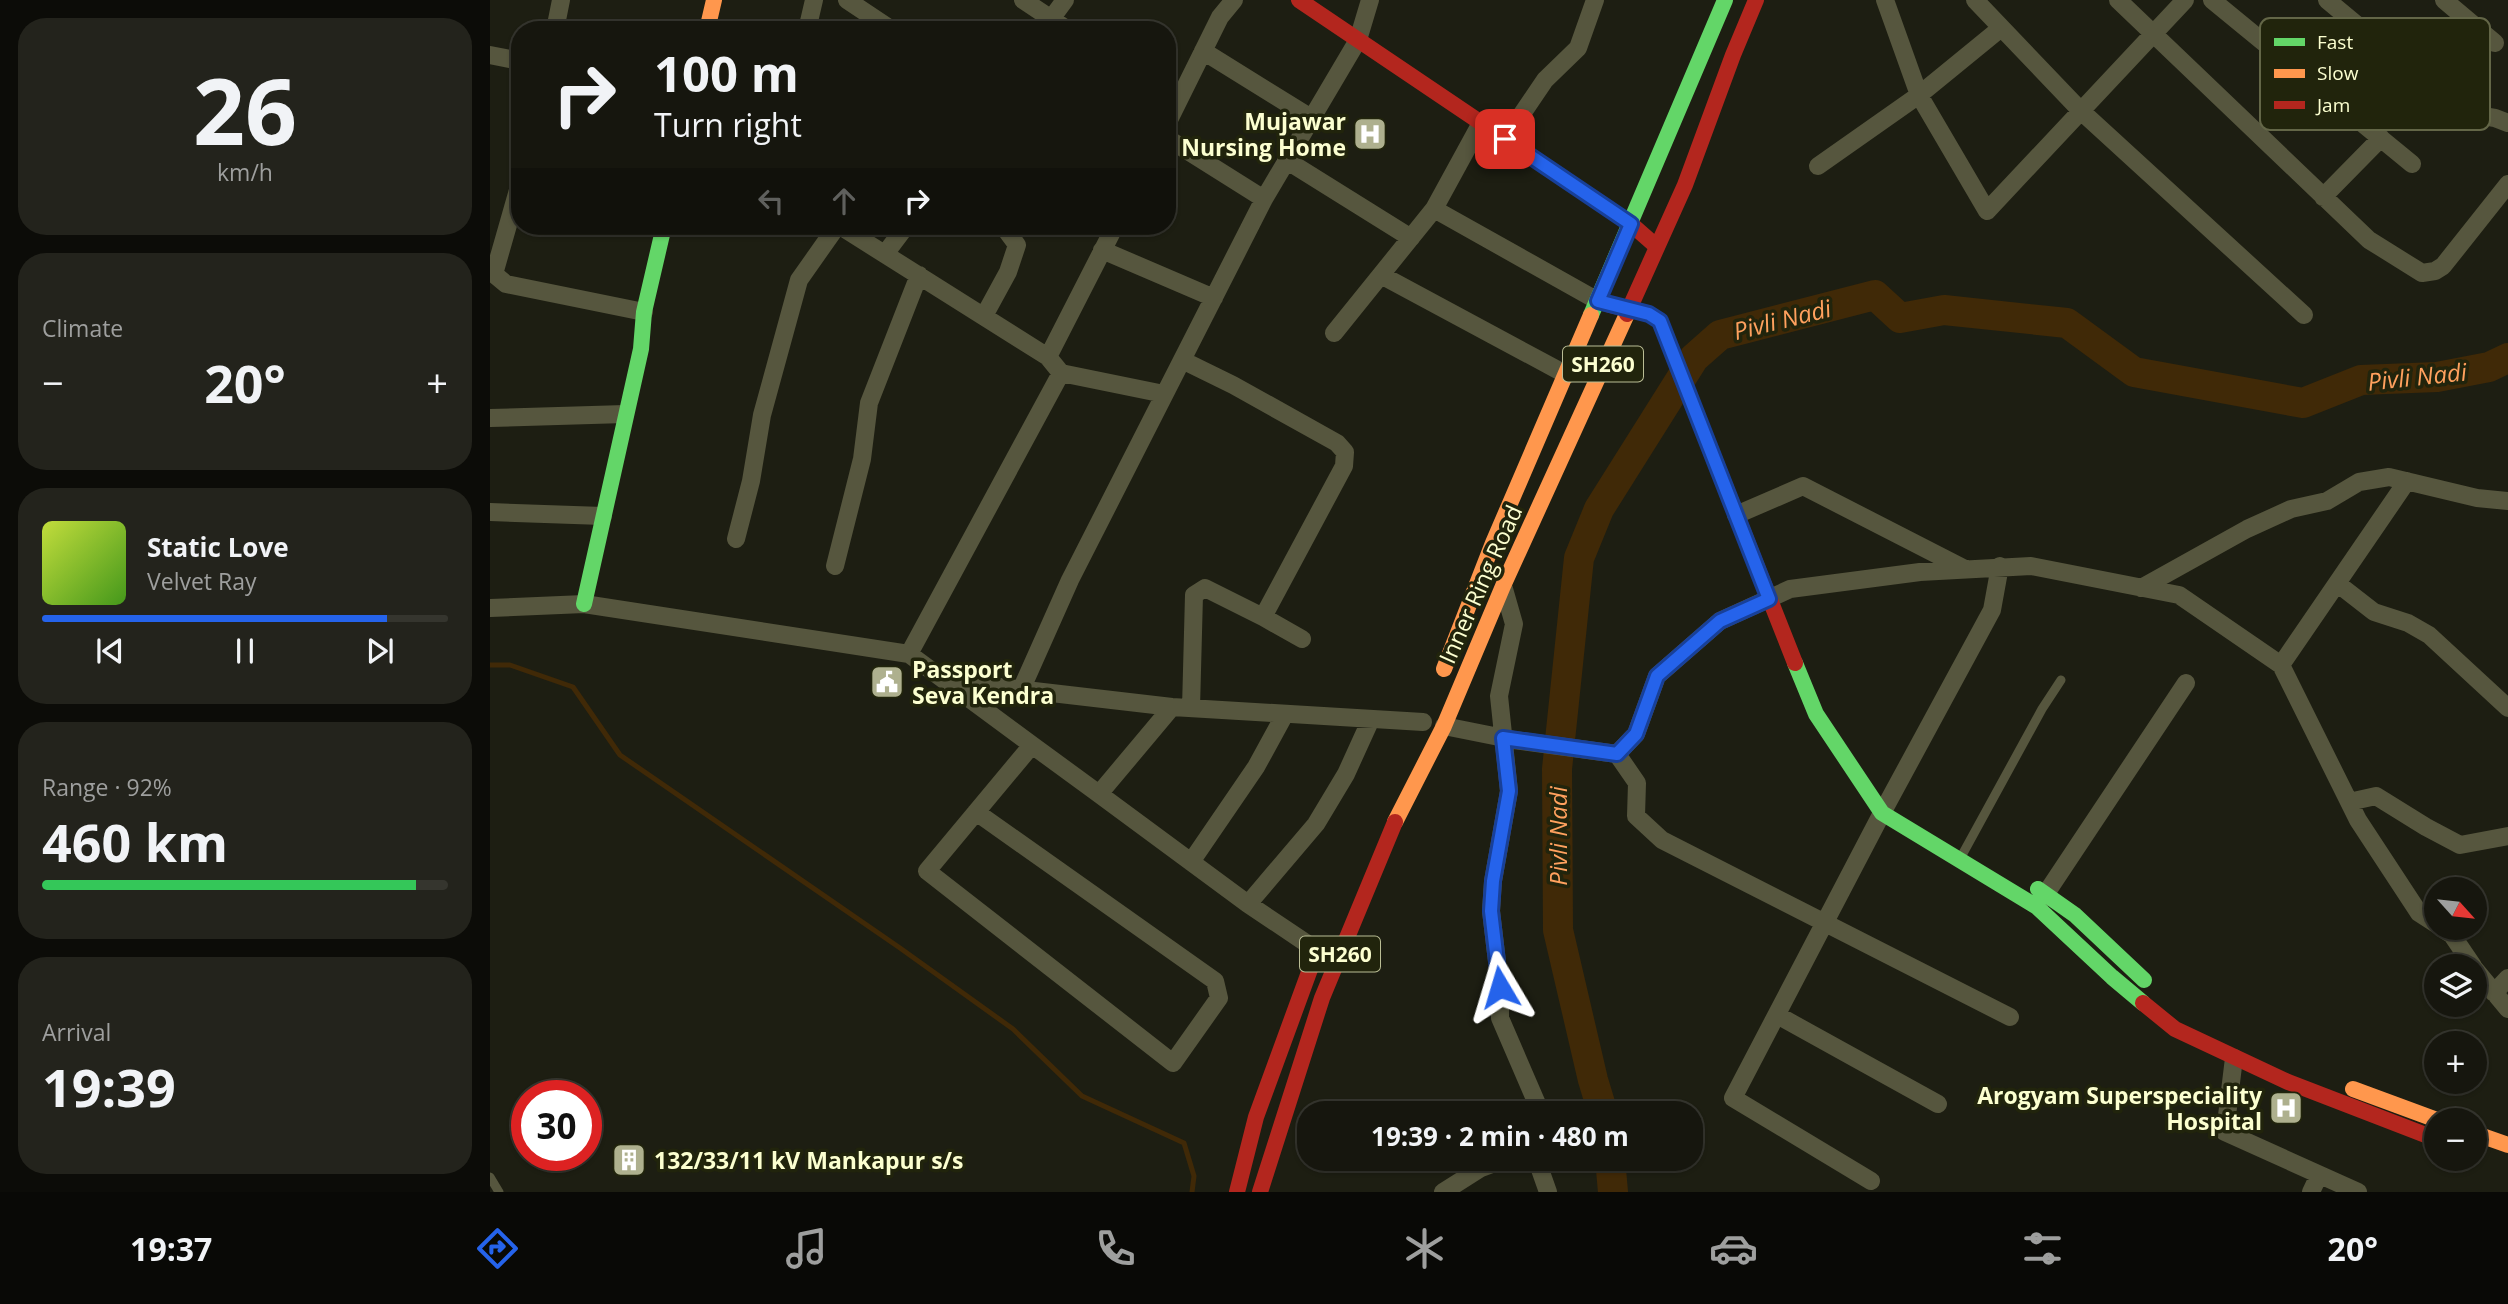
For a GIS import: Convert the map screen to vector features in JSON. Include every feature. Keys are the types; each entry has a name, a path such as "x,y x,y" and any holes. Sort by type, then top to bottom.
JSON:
{"main road":[{"path":"709,21 713,0"},
{"path":"721,21 726,0"},
{"path":"1299,0 1631,224 1657,246"},
{"name":"Inner Ring Road","path":"1438,684 1493,543 1725,0"},
{"name":"Inner Ring Road","path":"1260,1192 1322,998 1396,820 1444,726 1503,586 1685,185 1732,55 1756,0"},
{"path":"584,604 641,349 644,312 662,235"},
{"path":"641,349 657,317 675,235"},
{"path":"1598,301 1649,314 1660,321 1816,714 1882,813 2041,900 2075,915 2124,964 2156,990"},
{"path":"2041,900 2112,977 2175,1029 2288,1082 2424,1134"},
{"name":"SH260","path":"1237,1192 1256,1117 1301,989 1321,945"},
{"path":"2233,1038 2255,1049"},
{"path":"2338,1083 2424,1115"},
{"path":"2487,1138 2508,1145"},
{"path":"2487,1155 2508,1161"}],"street":[{"path":"557,21 561,0"},
{"path":"809,21 814,0"},
{"path":"846,0 878,21"},
{"path":"1023,0 1044,21"},
{"path":"1049,21 1065,0"},
{"path":"1176,106 1220,16 1234,0"},
{"path":"1021,690 1070,580 1264,199 1358,40 1370,0"},
{"path":"1505,139 1545,80 1578,48 1595,0"},
{"path":"1885,0 1919,95 1987,211 2185,0"},
{"path":"1975,0 2081,111 2304,315"},
{"path":"2118,0 2369,240 2422,273 2435,271 2443,266 2508,184"},
{"path":"2212,0 2260,39"},
{"path":"2327,0 2349,18"},
{"path":"2444,0 2465,18"},
{"path":"1818,166 1919,95 2001,28"},
{"path":"2490,39 2495,43"},
{"path":"1203,51 1311,118"},
{"path":"490,55 511,59"},
{"path":"2490,117 2508,123"},
{"path":"1334,332 1434,209 1480,123"},
{"path":"2371,130 2412,164"},
{"path":"2323,197 2381,138"},
{"path":"1176,144 1264,199"},
{"path":"1286,160 1411,238"},
{"path":"1434,209 1598,301"},
{"path":"511,214 494,274 506,284 644,312"},
{"path":"736,539 743,520 762,415 799,279 832,235"},
{"path":"854,235 1048,356 1060,373 1164,394"},
{"path":"886,254 900,235"},
{"path":"984,316 1009,272 1017,245 1010,235"},
{"path":"1048,356 1110,235"},
{"path":"1102,250 1214,298"},
{"path":"835,566 862,458 869,403 919,275"},
{"path":"1381,275 1567,375"},
{"path":"1182,360 1337,443 1345,452 1344,466 1263,617"},
{"path":"909,654 1060,373"},
{"path":"490,418 625,414"},
{"path":"2141,588 2247,529 2291,509 2327,501 2359,482 2389,477 2477,498 2508,501"},
{"path":"2281,665 2407,481"},
{"path":"1736,515 1803,486 1965,569"},
{"path":"490,512 603,516"},
{"path":"1871,1181 1733,1098 1992,610 2000,566"},
{"path":"1617,754 1636,734 1657,676 1720,621 1790,589 1920,572 2031,566 2179,595 2281,665 2358,820 2419,913 2424,917"},
{"path":"2338,584 2374,612 2408,623 2429,635 2508,708"},
{"path":"1503,586 1514,624 1499,696 1508,739 1509,791 1493,881 1491,911 1500,987 1500,1018 1536,1101"},
{"path":"1191,708 1194,595 1205,588 1302,639"},
{"path":"490,608 584,604 909,654 1248,904 1321,945 1338,960"},
{"path":"945,681 1172,707 1423,722"},
{"path":"2041,900 2186,683"},
{"path":"1099,794 1172,707"},
{"path":"1191,862 1256,767 1285,714"},
{"path":"1248,904 1316,824 1346,774 1371,719"},
{"path":"1444,726 1508,739 1617,754 1637,783 1636,816 1662,840 2010,1017"},
{"path":"976,812 1215,981 1219,998 1173,1063 927,871 976,812 1032,745"},
{"path":"2349,802 2376,796 2460,845 2508,836"},
{"path":"2494,993 2508,978"},
{"path":"2487,984 2508,1009"},
{"path":"1777,1015 1938,1104"},
{"path":"2234,1058 2225,1132 2358,1192"},
{"path":"1443,1192 1476,1171"},
{"path":"1541,1171 1548,1192"},
{"path":"2311,1192 2319,1175"}],"lane":[{"path":"1962,855 2042,709 2061,680"},
{"path":"490,1177 499,1192"}],"waterway":[{"name":"Pivli Nadi","path":"1599,1101 1558,930 1557,769 1579,558 1599,509 1694,358 1720,335 1875,295 1900,318 1944,310 2067,323 2134,372 2303,403 2361,380 2437,377 2489,367 2508,358"},
{"path":"490,665 510,665 573,687 620,755 1013,1029 1082,1096 1184,1143 1194,1176 1192,1192"},
{"name":"Pivli Nadi","path":"1611,1171 1613,1192"}],"traffic: fast":[{"path":"1591,315 1725,0"},
{"path":"584,604 641,349 644,312 662,235"},
{"path":"1795,663 1816,714 1882,813 2037,907 2143,1003"},
{"path":"2038,889 2075,915 2144,980"}],"traffic: slow":[{"path":"709,21 714,0"},
{"path":"1395,822 1444,726 1503,586 1627,314"},
{"path":"1444,669 1493,543 1591,315"},
{"path":"2353,1089 2424,1115"},
{"path":"2487,1138 2508,1145"}],"traffic: jam":[{"path":"1299,0 1631,224 1656,246"},
{"path":"1627,314 1685,185 1756,0"},
{"path":"1610,305 1649,314 1660,321 1795,663"},
{"path":"1260,1192 1322,998 1395,822"},
{"path":"1237,1192 1256,1117 1312,964"},
{"path":"2143,1003 2175,1029 2288,1082 2424,1134"}],"place":[{"name":"Mujawar Nursing Home","path":"1370,134"},
{"name":"Passport Seva Kendra","path":"887,682"},
{"name":"Arogyam Superspeciality Hospital","path":"2286,1108"},
{"name":"132/33/11 kV Mankapur s/s","path":"629,1160"}],"route":[{"path":"1500,987 1491,911 1493,881 1509,791 1503,738 1617,754 1636,734 1657,676 1720,621 1769,599 1660,321 1649,314 1598,301 1631,224 1505,139"}]}
